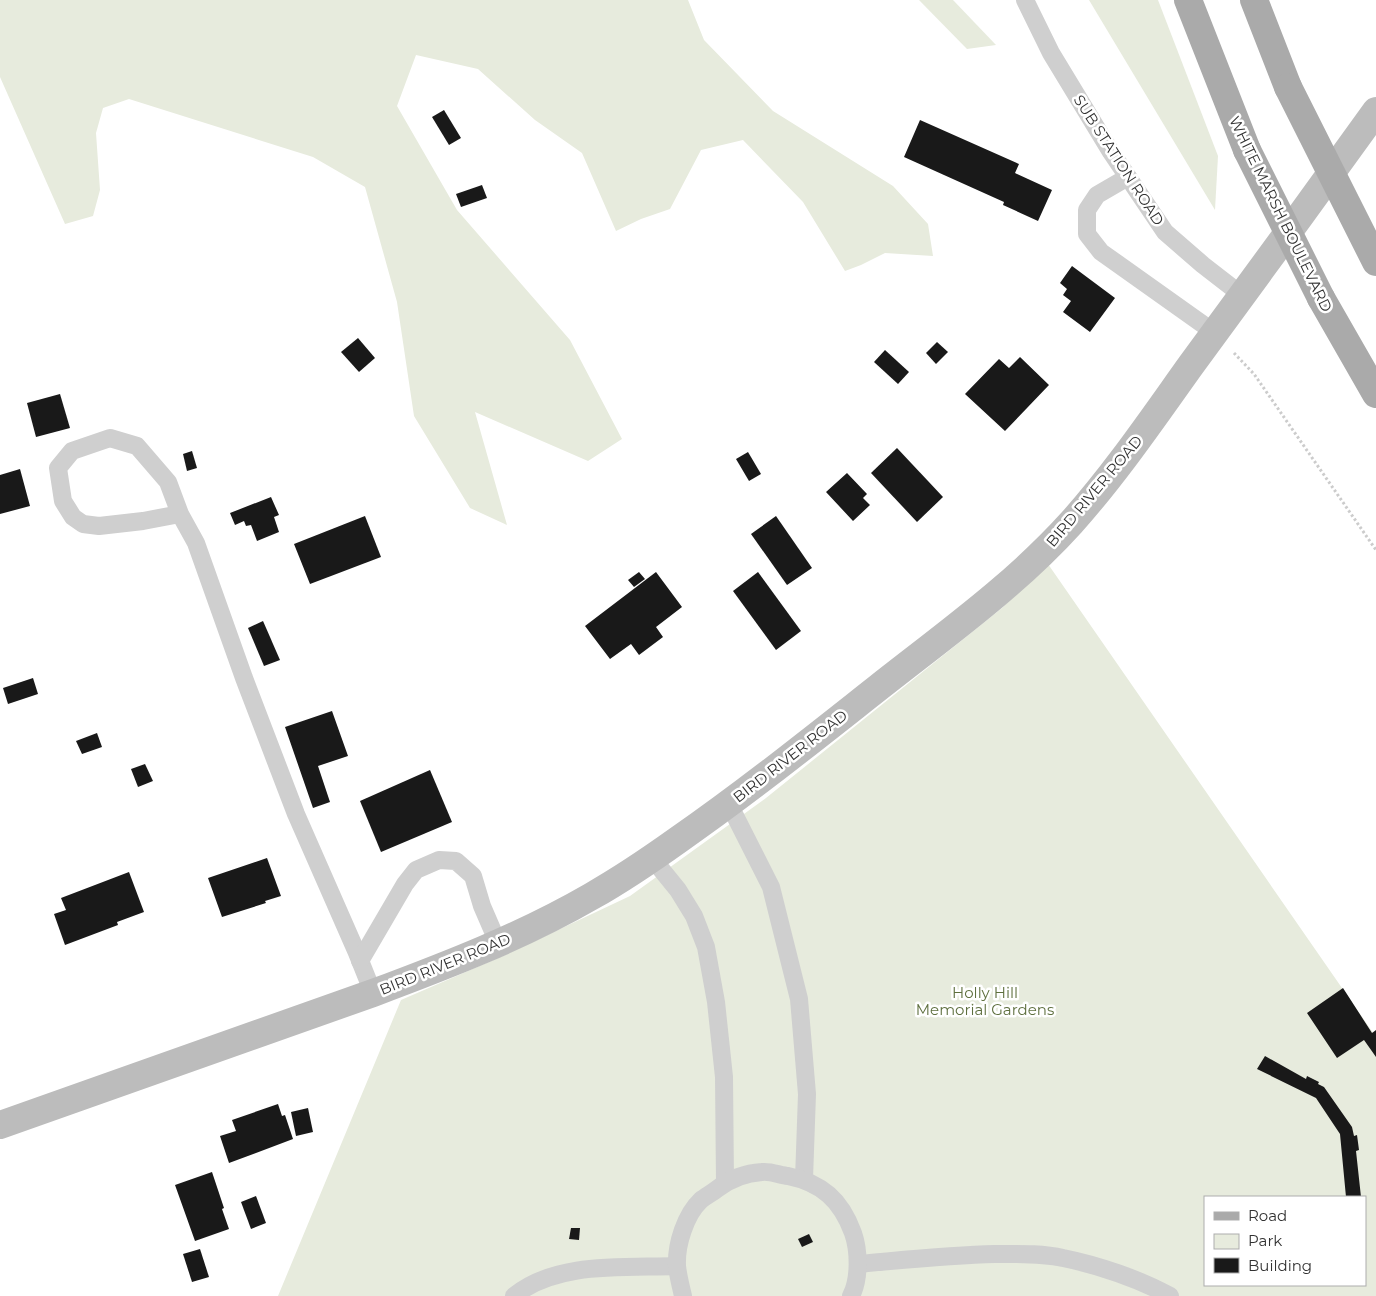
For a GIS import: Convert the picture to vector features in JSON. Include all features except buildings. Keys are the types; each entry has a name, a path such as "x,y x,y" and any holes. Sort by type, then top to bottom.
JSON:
{"main road":[{"name":"WHITE MARSH BOULEVARD","path":"1188,0 1247,150 1321,298 1376,394"},
{"path":"1254,0 1288,88 1376,262"}],"street":[{"name":"BIRD RIVER ROAD","path":"0,1125 373,993 530,929 591,896 652,858 729,804 989,600 1049,547 1100,488 1138,438 1376,111"}],"lane":[{"name":"SUB STATION ROAD","path":"1025,0 1051,53 1112,152 1165,232 1242,296"},
{"path":"1128,177 1097,195 1087,210 1087,234 1101,252 1215,333"},
{"path":"180,514 143,521 99,526 83,524 73,517 63,501 58,468 72,451 110,438 137,446 168,482 180,514 196,543 244,678 296,814 373,993"},
{"path":"729,804 771,887 799,999 806,1094 804,1179"},
{"path":"652,858 678,890 694,916 706,947 716,1002 724,1077 725,1182"},
{"path":"360,961 405,884 416,870 439,860 456,861 473,876 482,906 498,943"},
{"path":"684,1296 677,1266 679,1240 688,1219 700,1201 725,1182 743,1175 764,1171 804,1179 817,1186 836,1201 848,1221 856,1243 858,1264 851,1296"},
{"path":"858,1264 954,1255 1024,1254 1062,1258 1108,1270 1153,1287 1170,1296"},
{"path":"514,1296 546,1277 561,1273 597,1268 677,1266"}],"path":[{"path":"1215,333 1254,374 1376,550"}],"green space":[{"path":"0,0 688,0 704,40 773,111 893,186 928,224 933,256 885,253 845,271 803,202 743,140 701,150 670,209 641,219 616,231 582,153 535,120 478,69 416,55 397,106 457,210 570,340 622,439 588,461 475,412 507,525 470,508 414,416 397,302 365,187 313,157 129,99 103,108 96,133 100,190 93,216 65,224 0,77"},
{"path":"919,0 953,0 996,45 967,49"},
{"path":"1089,0 1158,0 1218,156 1215,210"},
{"name":"Holly Hill Memorial Gardens","path":"1048,564 1376,1037 1376,1296 278,1296 401,1000 505,955 630,896 766,798 1002,608"}]}
